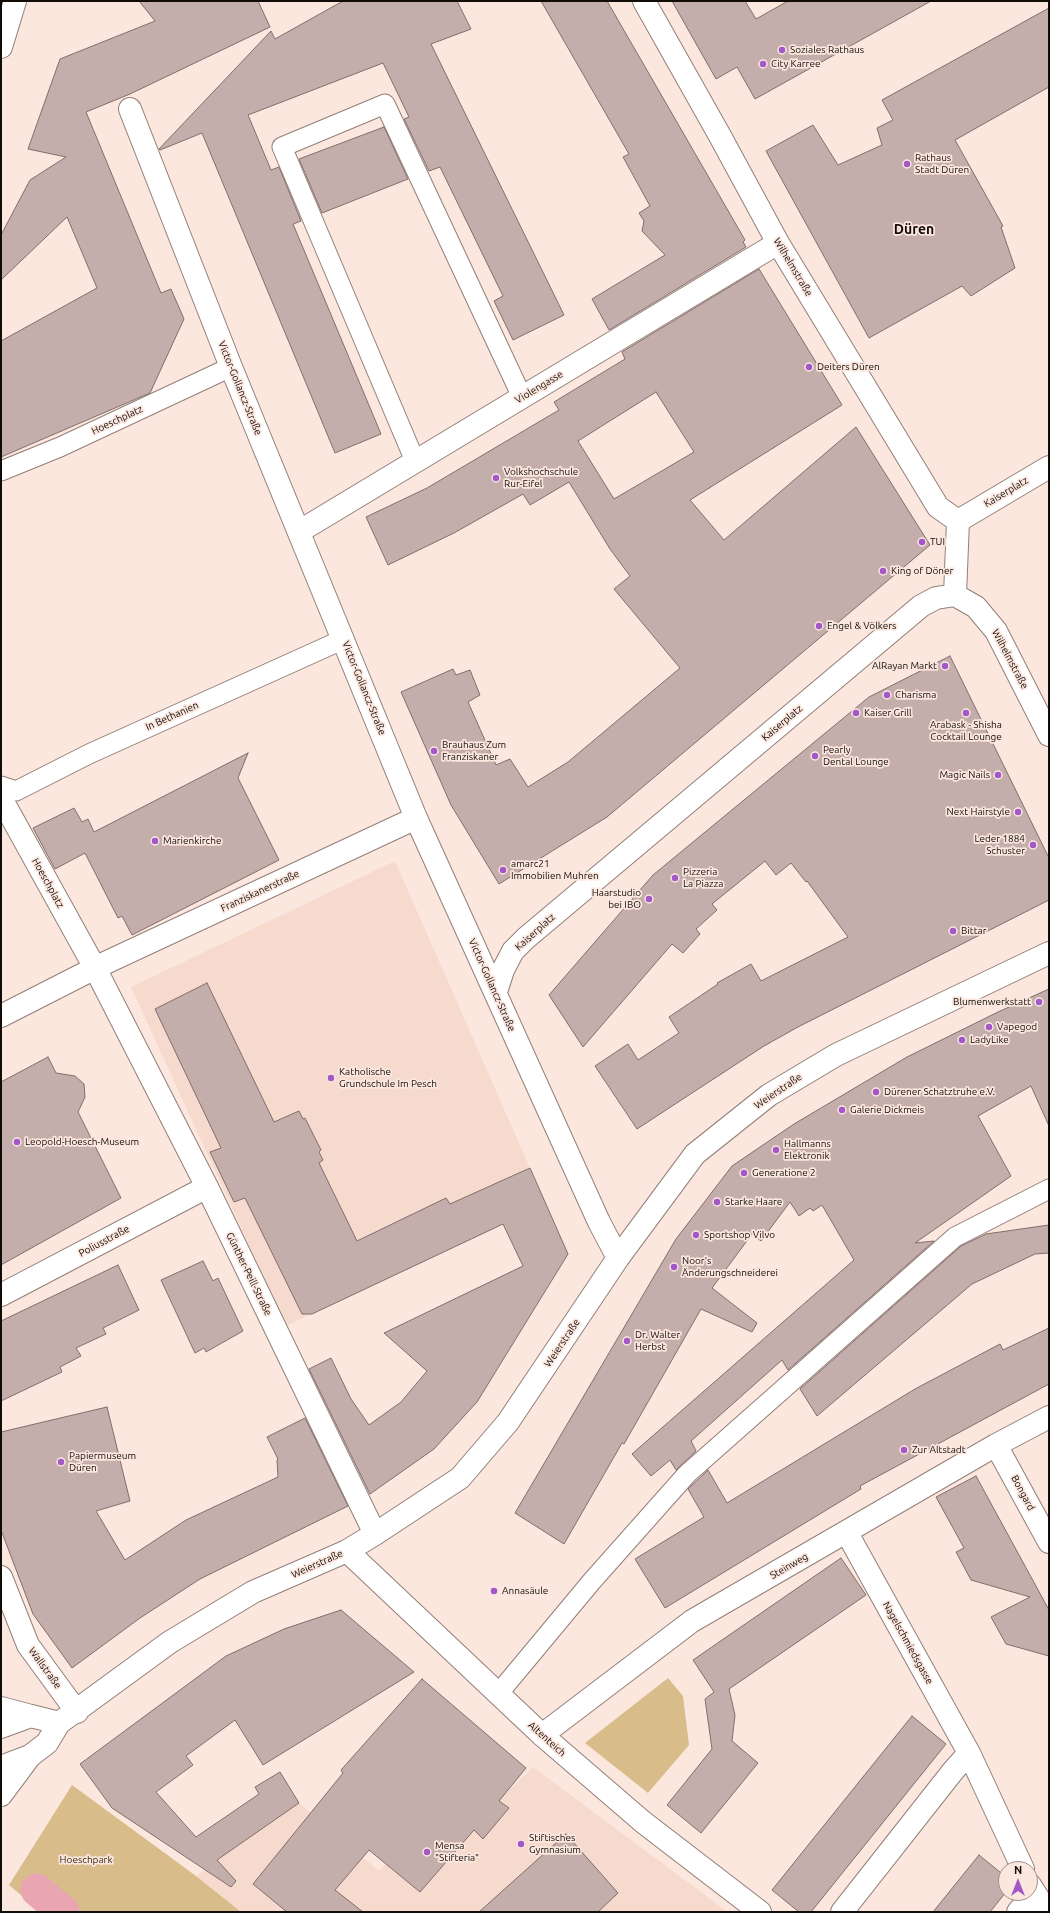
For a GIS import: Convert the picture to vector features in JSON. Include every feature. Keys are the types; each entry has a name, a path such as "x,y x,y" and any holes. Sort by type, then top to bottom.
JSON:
{"street":[{"path":"1,47 15,1"},
{"name":"Wilhelmstraße","path":"644,1 778,243 938,507 958,521"},
{"name":"Victor-Gollancz-Straße","path":"130,109 231,367 300,531 416,818 599,1222 618,1258"},
{"name":"Violengasse","path":"300,531 778,243"},
{"name":"Kaiserplatz","path":"958,521 1049,467"},
{"path":"955,595 958,521"},
{"name":"Wilhelmstraße","path":"955,595 976,608 996,631 1049,735"},
{"name":"Kaiserplatz","path":"496,992 503,970 513,951 526,938 921,606 936,598 955,595"},
{"name":"Hoeschplatz","path":"1,798 99,966 120,1015"},
{"name":"Franziskanerstraße","path":"99,966 416,818"},
{"name":"Weierstraße","path":"1,1767 30,1756 46,1743 59,1724 170,1642 252,1592 347,1551 460,1478 508,1422 618,1258 695,1154 769,1095 836,1055 1049,953"},
{"path":"1,1016 99,966"},
{"name":"Günther-Peill-Straße","path":"120,1015 207,1187 375,1534"},
{"name":"Poliusstraße","path":"1,1295 207,1187"},
{"name":"Steinweg","path":"542,1735 692,1622 996,1445 1049,1417"},
{"name":"Bongard","path":"996,1445 1049,1542"},
{"name":"Nagelschmiedsgasse","path":"847,1533 969,1753 1019,1861"},
{"name":"Altenteich","path":"347,1551 542,1735 643,1822 760,1912"},
{"name":"Wallstraße","path":"1,1577 28,1645 77,1712"},
{"path":"1,1708 59,1724"},
{"path":"1,1727 31,1716"},
{"path":"842,1912 953,1771 969,1753"},
{"path":"1,1795 30,1756"},
{"path":"1038,1898 1048,1912"},
{"path":"1018,1912 1025,1901"}],"lane":[{"path":"415,461 282,147 385,104 522,397"},
{"name":"Hoeschplatz","path":"1,471 60,446 231,367"},
{"name":"In Bethanien","path":"1,786 16,791 89,754 344,639"},
{"path":"498,1694 592,1581 687,1474 955,1238 1049,1189"}],"shaded area":[{"name":"Katholische Grundschule Im Pesch","path":"395,861 530,1168 477,1192 494,1229 286,1326 131,987"},
{"name":"Stiftisches Gymnasium","path":"533,1767 728,1912 241,1912 196,1876 298,1802 379,1871 455,1791 499,1800"}],"green space":[{"path":"668,1678 683,1696 689,1745 648,1793 585,1743"},
{"name":"Hoeschpark","path":"72,1785 196,1876 241,1912 41,1912 9,1885"}],"building":[{"path":"139,1 258,1 270,27 130,94 86,112 161,293 171,289 184,319 150,393 1,457 1,341 97,288 67,217 1,280 1,235 30,180 66,157 28,149 60,59 155,21"},
{"path":"343,1 457,1 471,29 431,44 564,315 513,340 494,301 503,296 440,167 429,171 404,119 409,117 383,63 248,115 271,170 279,167 301,221 293,224 381,434 335,453 202,133 160,150 159,149 271,31 275,39"},
{"path":"541,1 607,1 745,240 743,242 746,247 609,330 592,299 665,255 642,231 644,221 639,213 650,206 623,157 629,154"},
{"name":"City Karree","path":"672,1 745,1 756,19 788,1 931,1 755,99 737,67 716,79"},
{"name":"Rathaus Stadt Düren","path":"1049,8 1049,87 955,140 1003,226 1001,227 1015,268 971,296 962,286 869,338 766,151 813,125 838,165 882,145 877,128 893,120 882,100"},
{"path":"384,127 408,179 322,213 299,159"},
{"path":"759,269 842,405 690,500 724,540 856,427 930,545 607,817 499,884 451,805 401,692 453,669 456,675 470,670 480,695 468,702 496,765 510,759 528,787 568,762 680,668 614,589 630,576 610,549 569,482 530,505 523,494 454,533 388,565 366,517 427,488 559,410 554,402 625,359 622,352","holes":["656,392 694,452 614,499 578,441"]},
{"path":"950,656 1049,858 1049,900 798,1027 764,1046 637,1129 595,1066 628,1044 638,1060 679,1033 669,1017 718,984 717,983 751,964 761,981 848,937 807,881 806,882 791,863 776,875 765,861 712,904 717,910 696,929 700,934 683,953 672,944 583,1047 549,995 653,875 869,697"},
{"name":"Marienkirche","path":"248,753 238,778 279,860 132,935 122,916 118,918 85,853 55,869 33,828 74,808 82,822 88,819 94,832"},
{"path":"207,983 274,1122 299,1111 303,1119 305,1118 321,1150 319,1152 323,1160 319,1163 357,1241 446,1198 450,1204 530,1168 568,1254 477,1402 434,1449 370,1494 309,1369 331,1358 351,1399 369,1425 401,1402 427,1371 384,1333 523,1266 503,1224 312,1314 302,1314 245,1198 234,1202 210,1152 221,1148 155,1009"},
{"path":"1049,989 1049,1126 1031,1086 978,1116 1011,1176 915,1243 934,1241 788,1370 782,1360 691,1441 696,1451 676,1470 670,1460 651,1476 632,1454 854,1260 822,1205 813,1211 810,1208 799,1216 790,1202 761,1241 752,1234 712,1288 757,1323 752,1332 701,1309 624,1444 622,1443 564,1544 515,1513 676,1239 732,1166 794,1124 907,1057 998,1012"},
{"path":"48,1057 56,1073 75,1076 84,1084 85,1097 78,1112 121,1198 1,1265 1,1082"},
{"path":"1049,1225 1049,1253 1035,1254 972,1284 817,1416 800,1389 961,1246 986,1234"},
{"path":"203,1261 213,1281 218,1278 243,1331 206,1352 204,1348 195,1353 161,1280"},
{"path":"118,1265 139,1310 103,1328 106,1334 76,1348 81,1356 60,1367 62,1372 1,1401 1,1321"},
{"path":"1049,1328 1049,1384 860,1486 861,1489 665,1608 635,1559 704,1517 688,1489 708,1470 727,1503 915,1389 1000,1344 1003,1350"},
{"path":"107,1407 130,1501 96,1511 125,1560 186,1520 278,1477 278,1459 267,1437 305,1418 348,1506 200,1579 140,1618 72,1668 33,1614 1,1530 1,1432"},
{"path":"976,1476 1049,1610 1049,1656 1006,1644 991,1617 1030,1597 971,1580 956,1552 964,1548 936,1497"},
{"path":"841,1558 866,1595 729,1689 735,1715 732,1741 758,1763 701,1833 667,1805 712,1749 705,1699 714,1692 693,1660"},
{"path":"341,1610 414,1672 263,1765 235,1720 186,1756 193,1765 156,1792 196,1837 259,1794 255,1787 280,1772 299,1803 217,1860 236,1881 231,1887 112,1808 80,1764 226,1656 284,1629"},
{"path":"422,1679 526,1768 499,1801 509,1808 483,1839 474,1830 420,1892 369,1850 335,1890 363,1912 287,1912 253,1884 343,1773 341,1770"},
{"path":"912,1716 946,1744 811,1912 799,1912 772,1890"},
{"path":"566,1834 618,1893 598,1912 479,1912"},
{"path":"979,1855 998,1870 999,1901 990,1912 933,1912"}],"waterway":[{"path":"37,1890 63,1912"}],"place":[{"name":"Soziales Rathaus","path":"782,50"},
{"name":"City Karree","path":"763,64"},
{"name":"Rathaus Stadt Düren","path":"907,164"},
{"name":"Deiters Düren","path":"809,367"},
{"name":"Volkshochschule Rur-Eifel","path":"496,478"},
{"name":"TUI","path":"922,542"},
{"name":"King of Döner","path":"883,571"},
{"name":"Engel & Völkers","path":"819,626"},
{"name":"AlRayan Markt","path":"945,666"},
{"name":"Charisma","path":"887,695"},
{"name":"Kaiser Grill","path":"856,713"},
{"name":"Arabask - Shisha Cocktail Lounge","path":"966,713"},
{"name":"Brauhaus Zum Franziskaner","path":"434,751"},
{"name":"Pearly Dental Lounge","path":"815,756"},
{"name":"Magic Nails","path":"998,775"},
{"name":"Next Hairstyle","path":"1018,812"},
{"name":"Marienkirche","path":"155,841"},
{"name":"Leder 1884 Schuster","path":"1033,845"},
{"name":"amarc21 Immobilien Muhren","path":"503,870"},
{"name":"Pizzeria La Piazza","path":"675,878"},
{"name":"Haarstudio bei IBO","path":"649,899"},
{"name":"Bittar","path":"953,931"},
{"name":"Blumenwerkstatt","path":"1039,1002"},
{"name":"Vapegod","path":"989,1027"},
{"name":"LadyLike","path":"962,1040"},
{"name":"Katholische Grundschule Im Pesch","path":"331,1078"},
{"name":"Dürener Schatztruhe e.V.","path":"876,1092"},
{"name":"Galerie Dickmeis","path":"842,1110"},
{"name":"Leopold-Hoesch-Museum","path":"17,1142"},
{"name":"Hallmanns Elektronik","path":"776,1150"},
{"name":"Generatione 2","path":"744,1173"},
{"name":"Starke Haare","path":"717,1202"},
{"name":"Sportshop Vilvo","path":"696,1235"},
{"name":"Noor's Änderungschneiderei","path":"674,1267"},
{"name":"Dr. Walter Herbst","path":"627,1341"},
{"name":"Zur Altstadt","path":"904,1450"},
{"name":"Papiermuseum Düren","path":"61,1462"},
{"name":"Annasäule","path":"494,1591"},
{"name":"Stiftisches Gymnasium","path":"521,1844"},
{"name":"Mensa \"Stifteria\"","path":"427,1852"}],"district":[{"name":"Düren","path":"914,229"}]}
